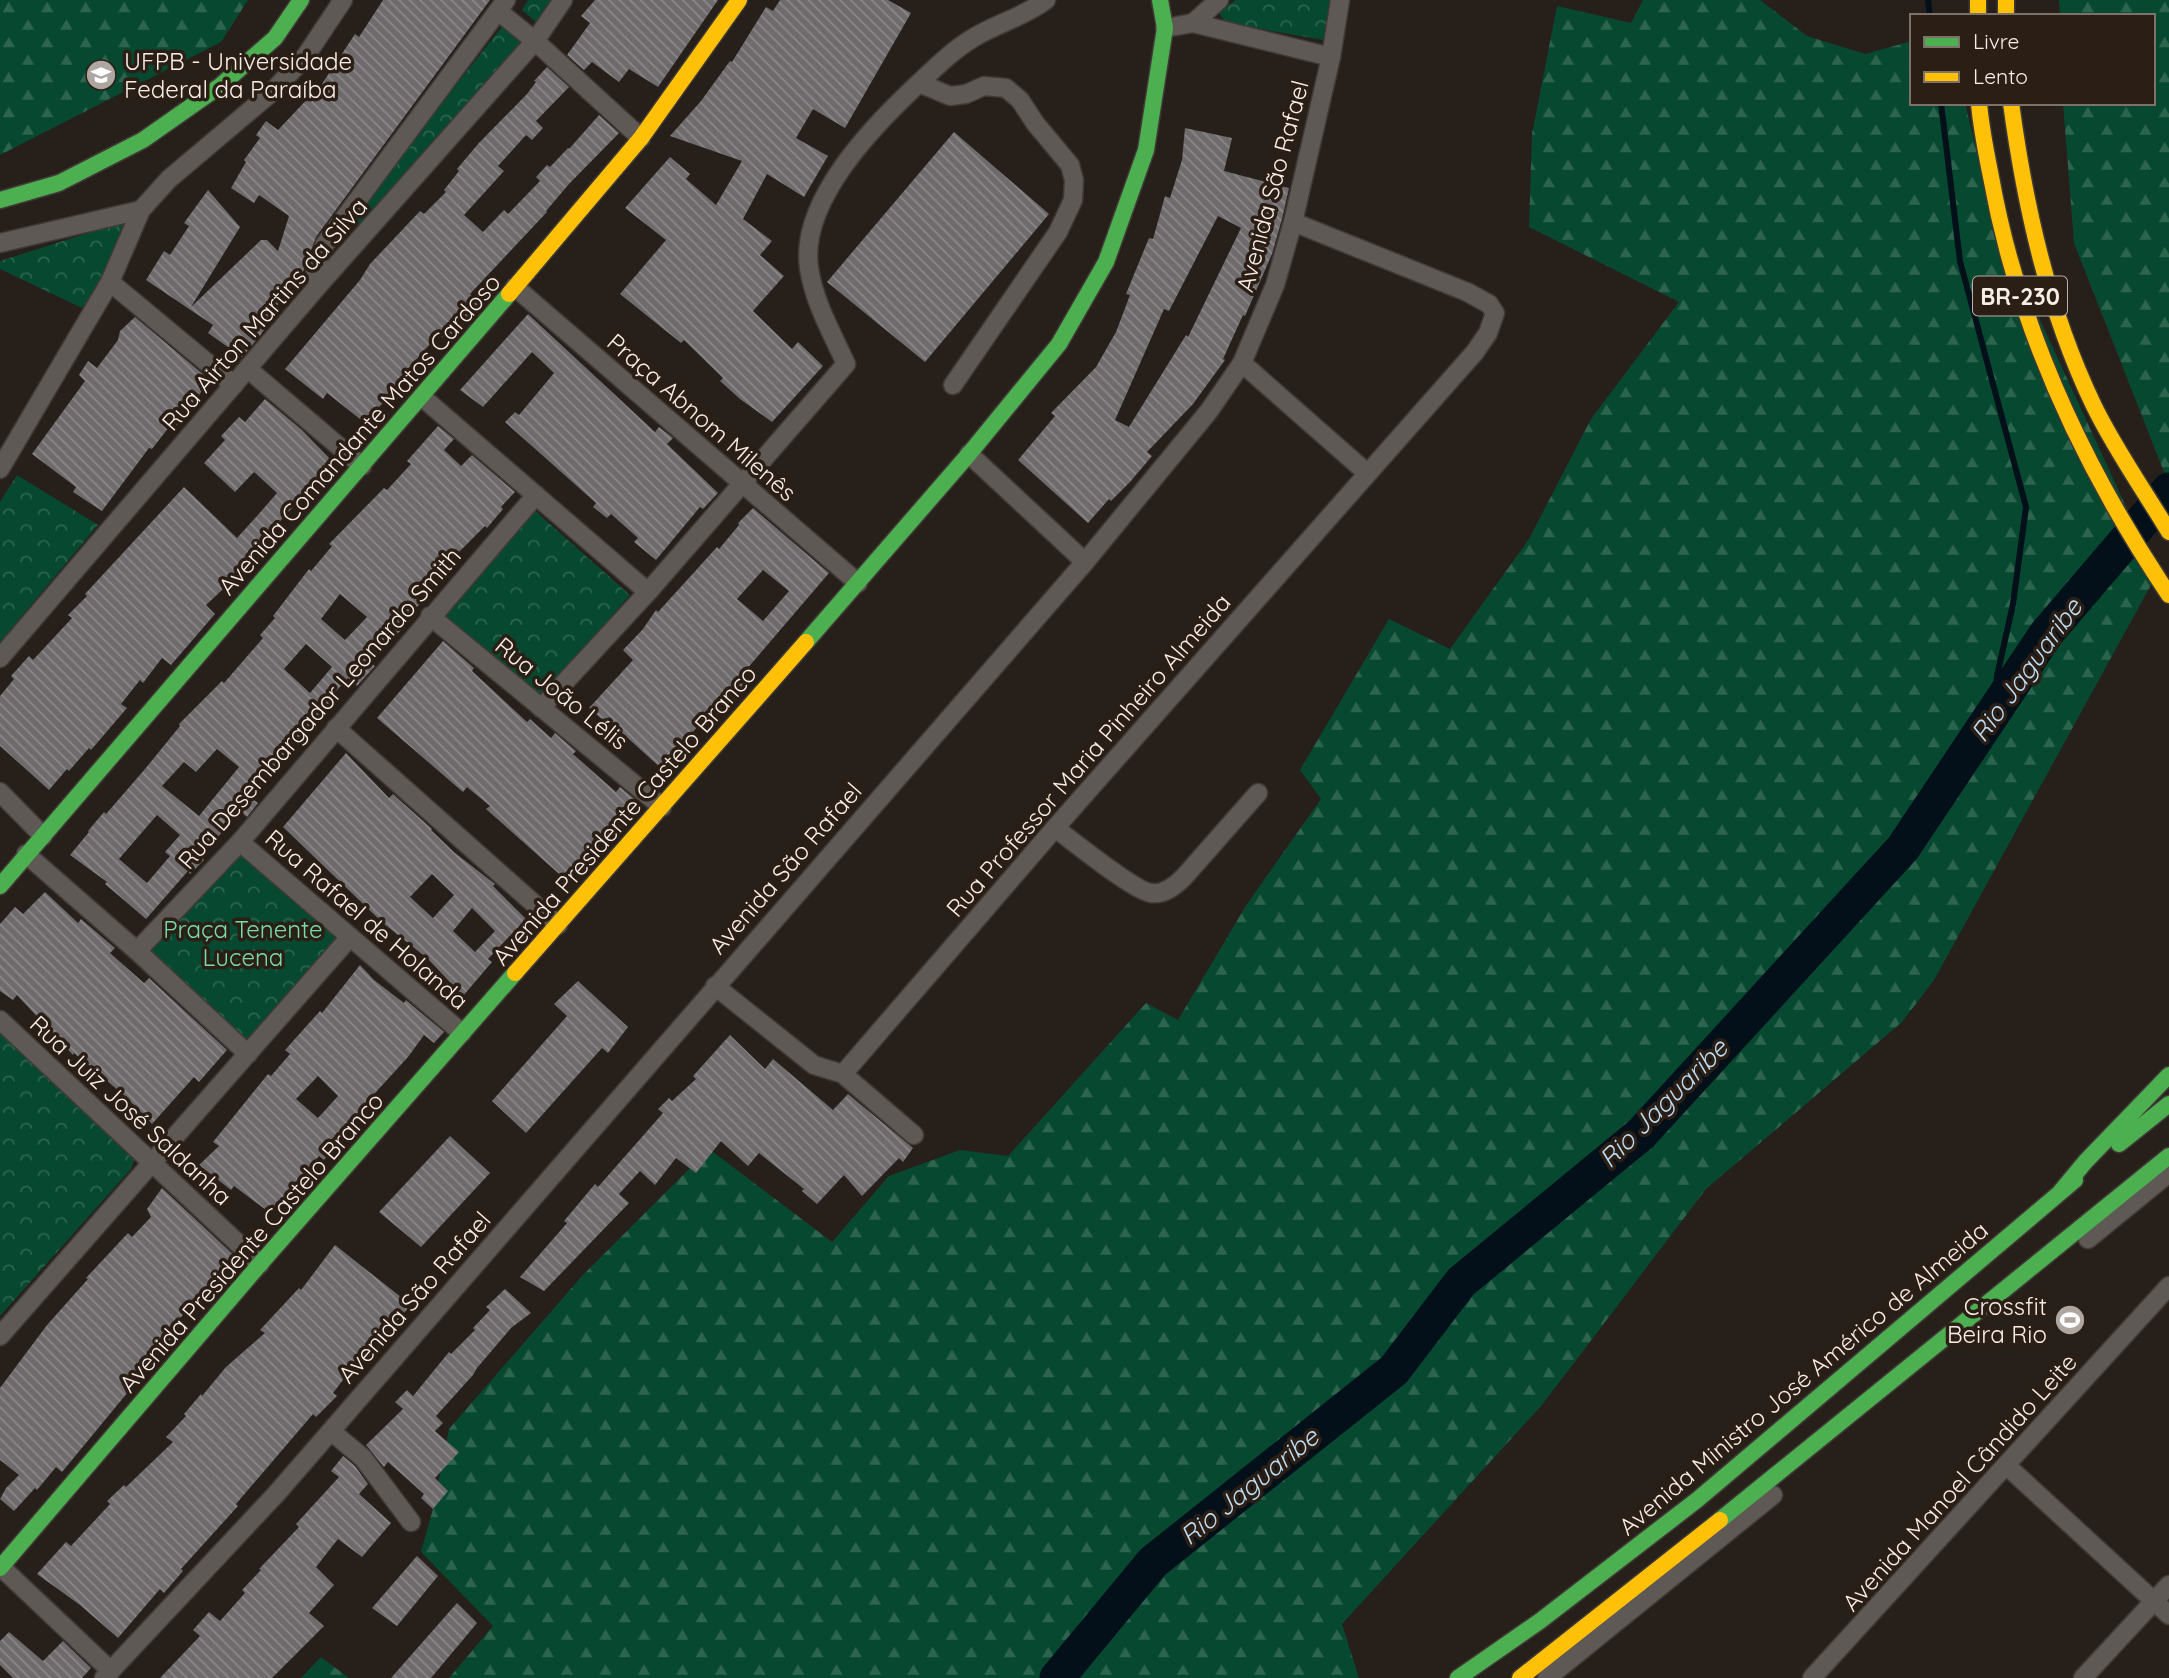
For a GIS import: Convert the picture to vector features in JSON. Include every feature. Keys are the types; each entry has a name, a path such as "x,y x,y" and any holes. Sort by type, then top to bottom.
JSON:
{"main road":[{"path":"0,200 59,184 143,140 220,86 275,38 301,0"},
{"name":"Avenida Comandante Matos Cardoso","path":"0,886 422,397 641,138 739,0"},
{"name":"Avenida Presidente Castelo Branco","path":"0,1568 260,1264 970,454 1059,344 1106,262 1146,150 1165,28 1160,0"},
{"name":"BR-230","path":"1979,105 2004,242 2045,365 2098,478 2169,595"},
{"name":"BR-230","path":"2011,105 2016,140 2048,288 2069,348 2094,406 2169,532"},
{"path":"2061,1191 2078,1168 2147,1101 2169,1075"},
{"name":"Avenida Ministro José Américo de Almeida","path":"1458,1678 1564,1605 1805,1411 2061,1191 2169,1104"},
{"path":"1520,1678 1824,1437 2169,1156"},
{"path":"1805,1411 1824,1437"}],"street":[{"path":"0,469 110,282 141,210 169,180 272,92 305,57 343,0"},
{"name":"Rua Airton Martins da Silva","path":"0,658 318,286 535,41 563,0"},
{"path":"541,708 648,592 846,364 823,315 809,267 811,228 821,203 841,171 877,125 944,60 975,37 1020,17 1046,0"},
{"path":"1193,23 1219,0"},
{"name":"Avenida São Rafael","path":"108,1674 277,1493 1085,562 1209,411 1242,363 1275,285 1293,222 1331,57 1340,0"},
{"path":"318,286 315,268 325,244 502,6 535,41 641,138"},
{"path":"1165,28 1193,23 1331,57"},
{"path":"919,83 950,96 966,94 984,86 1006,88 1020,100 1035,123 1070,164 1074,180 1073,201 1058,232 953,385"},
{"path":"0,243 141,210"},
{"name":"Rua Professor Maria Pinheiro Almeida","path":"843,1074 1055,828 1475,352 1493,323 1495,313 1489,304 1467,292 1293,222"},
{"path":"110,282 234,385"},
{"name":"Praça Abnom Milenês","path":"515,287 858,583"},
{"path":"1242,363 1367,473"},
{"path":"248,369 362,467"},
{"path":"422,397 648,592"},
{"path":"970,454 1085,562"},
{"name":"Rua Desembargador Leonardo Smith","path":"137,951 240,842 536,495"},
{"name":"Rua João Lélis","path":"430,617 662,807"},
{"path":"335,728 558,925"},
{"path":"0,792 43,835"},
{"path":"1055,828 1138,890 1150,894 1159,893 1175,886 1184,877 1258,793"},
{"name":"Rua Rafael de Holanda","path":"240,842 462,1033"},
{"path":"26,854 137,951 248,1054"},
{"path":"0,1336 350,937"},
{"path":"715,986 814,1065 843,1074 914,1135"},
{"name":"Rua Juiz José Saldanha","path":"0,1020 260,1264"},
{"path":"1547,1678 2169,1173"},
{"name":"Avenida Manoel Cândido Leite","path":"1812,1678 2169,1286"},
{"path":"331,1431 363,1458 411,1522"},
{"path":"2007,1466 2169,1615"},
{"path":"0,1568 108,1674"},
{"path":"2083,1678 2169,1585"}],"green space":[{"name":"UFPB - Universidade Federal da Paraíba","path":"0,0 248,0 221,42 0,155"},
{"path":"528,0 553,0 538,24 522,10"},
{"path":"1236,0 1330,0 1323,40 1226,23 1218,12"},
{"path":"1643,0 1760,0 1807,36 1865,54 1910,42 1910,105 1965,105 1991,213 2157,574 1934,980 1902,1022 1706,1189 1542,1405 1342,1624 1359,1678 449,1678 493,1626 421,1552 433,1509 449,1429 582,1276 709,1149 832,1242 889,1176 960,1150 1008,1156 1146,1003 1178,1020 1247,904 1321,799 1300,770 1389,619 1450,649 1529,539 1591,419 1679,302 1529,227 1532,134 1557,6 1631,23"},
{"path":"2059,0 2169,0 2169,479 2074,243 2063,105 2155,105 2155,14 2060,14"},
{"path":"505,23 529,43 362,229 353,221"},
{"path":"132,219 107,272 82,308 0,269 0,261"},
{"path":"17,475 98,525 0,642 0,502"},
{"path":"533,509 630,595 540,698 443,614"},
{"name":"Praça Tenente Lucena","path":"240,842 342,935 247,1040 148,949"},
{"path":"0,1033 135,1158 131,1169 0,1316"},
{"path":"321,1657 349,1678 301,1678"}],"building":[{"path":"383,0 490,0 316,237 304,270 274,310 277,312 242,357 208,333 213,325 146,280 164,251 170,255 189,226 184,223 208,190 240,227 191,307 261,240 267,240 278,251 289,216 259,195 254,203 231,188 246,162 244,160 260,138 256,135 266,121 278,130 312,94 314,96 355,34 359,37"},
{"path":"595,0 718,0 658,87 629,69 619,82 592,62 584,70 567,55 590,23 581,16"},
{"path":"780,0 888,0 911,13 845,128 813,109 796,138 828,156 804,197 767,174 743,219 772,241 760,255 784,276 753,311 792,349 798,342 823,366 772,422 720,381 723,378 684,340 681,343 620,294 666,240 625,208 670,157 690,174 686,179 716,205 742,161 670,136 701,101 730,61 732,62 766,7 773,11"},
{"path":"547,67 569,87 536,121 543,128 532,140 526,135 498,166 504,171 464,215 483,232 504,210 508,214 540,181 536,177 547,165 550,167 569,149 599,115 619,133 470,294 481,304 464,324 448,342 439,334 404,373 407,376 365,423 327,393 323,399 285,369 360,280 370,264 420,211 424,214 446,192 444,190 459,171 457,169 527,94 536,82 534,81"},
{"path":"1185,128 1232,138 1224,171 1289,188 1282,219 1272,254 1223,359 1225,360 1193,404 1147,452 1152,456 1088,523 1018,460 1055,416 1051,413 1096,367 1116,332 1130,295 1126,294 1149,238 1153,239 1165,196 1170,198 1182,160","holes":["1218,216 1241,228 1188,337 1186,335 1129,427 1115,420 1164,309 1169,311"]},
{"path":"954,132 1049,214 925,362 827,282"},
{"path":"528,314 655,432 659,427 673,438 667,444 718,493 703,509 700,507 656,560 634,542 638,538 611,514 607,518 593,507 596,503 505,422 515,412 519,415 554,373 532,352 483,407 460,390"},
{"path":"135,317 210,380 177,425 173,422 152,449 149,448 102,511 73,492 76,487 32,454 85,381 79,375 88,361 97,368 118,340 120,331"},
{"path":"265,399 302,430 335,464 272,530 274,532 234,575 236,577 206,605 215,614 171,665 162,658 143,683 140,680 121,704 127,708 91,750 89,748 49,790 0,746 0,696 14,679 11,676 29,656 33,660 72,618 68,615 87,596 85,594 184,487 237,538 277,493 254,472 235,492 204,463 225,440 221,436 239,417 245,422"},
{"path":"438,426 454,439 444,450 461,466 472,455 515,492 487,528 485,526 441,570 443,571 424,593 427,596 407,618 410,621 370,662 375,666 357,686 348,678 328,700 330,702 290,748 293,751 277,768 275,766 249,796 258,803 247,817 241,812 200,856 204,860 190,874 188,871 146,919 105,884 107,882 70,855 104,812 106,814 145,769 179,724 222,681 224,683 263,638 260,635 275,618 273,616 309,569 311,571 332,546 329,544 384,488 387,490 411,464 407,461","holes":["340,594 367,617 345,640 321,619","306,644 332,667 310,693 284,669","217,749 239,767 199,816 162,786 184,762 196,772","157,815 180,835 165,852 170,856 147,883 119,859"]},
{"path":"753,508 829,573 740,677 748,685 730,706 724,700 701,722 663,770 619,730 617,732 589,708 633,660 623,650 656,610 658,612 717,547 719,549","holes":["763,570 789,591 763,621 737,599"]},
{"path":"443,641 527,722 530,719 551,738 555,733 576,751 573,754 616,792 620,787 643,806 622,829 614,822 567,881 486,809 490,806 467,787 463,792 377,718"},
{"path":"346,753 389,798 393,794 455,853 495,884 493,886 526,919 488,959 492,962 463,996 428,959 383,923 283,827","holes":["432,874 454,895 433,918 410,897","472,908 495,931 475,952 453,931"]},
{"path":"45,892 78,923 81,919 115,948 110,953 144,983 149,978 227,1050 199,1082 194,1077 152,1124 126,1097 74,1053 73,1055 17,995 13,1000 0,991 0,924 15,907 23,914"},
{"path":"360,965 374,980 404,1003 406,1000 444,1032 434,1043 424,1035 324,1160 319,1156 270,1213 234,1186 231,1190 199,1165 219,1146 213,1142 268,1074 271,1076 290,1054 285,1050 320,1011 322,1013","holes":["318,1076 338,1096 318,1118 296,1099"]},
{"path":"578,981 628,1027 608,1053 602,1048 526,1133 492,1101 567,1016 554,1004"},
{"path":"730,1035 765,1069 773,1059 833,1110 848,1094 913,1148 903,1162 899,1158 862,1196 844,1175 817,1204 802,1191 804,1189 759,1153 748,1166 721,1141 696,1173 676,1158 655,1185 640,1171 619,1194 629,1203 544,1291 520,1277 567,1223 564,1221 595,1184 598,1187 663,1113 658,1109 669,1098 672,1101 696,1079 693,1076"},
{"path":"450,1136 490,1173 421,1247 379,1212"},
{"path":"162,1188 238,1259 203,1298 199,1294 178,1321 181,1324 166,1346 62,1472 56,1467 37,1490 35,1488 14,1511 0,1499 6,1488 19,1475 0,1460 0,1388 47,1325 88,1279 86,1278 128,1233 132,1237 151,1217 147,1209"},
{"path":"335,1245 411,1305 390,1329 385,1325 333,1393 337,1396 316,1417 313,1414 236,1504 238,1506 181,1569 183,1571 164,1593 160,1589 118,1638 80,1605 37,1574 66,1542 71,1546 110,1504 107,1501 124,1485 126,1487 173,1442 166,1437 186,1416 184,1414 226,1367 265,1333 260,1330 299,1288 301,1290"},
{"path":"505,1289 531,1313 511,1328 436,1416 443,1423 435,1431 459,1452 435,1478 448,1491 433,1509 421,1498 424,1494 388,1462 384,1467 366,1445 403,1409 395,1402 407,1390 413,1396 449,1352 451,1354 475,1330 473,1328 490,1310 486,1307"},
{"path":"343,1456 355,1466 368,1484 359,1494 391,1523 362,1557 338,1539 316,1567 334,1585 309,1613 324,1626 272,1678 160,1678 200,1636 193,1630 209,1612 220,1621 245,1593 242,1590 261,1570 259,1569 299,1527 296,1524 339,1477 331,1471"},
{"path":"417,1556 438,1576 397,1626 372,1608"},
{"path":"457,1603 477,1623 431,1678 391,1678"},
{"path":"9,1632 43,1661 63,1641 91,1668 82,1678 13,1678 0,1665 0,1641"}],"waterway":[{"path":"1928,0 1930,14"},
{"path":"1941,105 1960,261 2026,507 2013,604 1997,676 1995,710"},
{"name":"Rio Jaguaribe","path":"1057,1678 1153,1562 1394,1370 1461,1282 1641,1134 1903,848 2046,634 2169,490"}],"traffic: fast":[{"path":"0,200 59,183 143,140 220,86 275,38 301,0"},
{"path":"806,642 969,454 1059,344 1106,262 1146,150 1165,28 1160,0"},
{"path":"0,886 509,294"},
{"path":"0,1568 260,1264 515,973"},
{"path":"2061,1191 2086,1161 2169,1075"},
{"path":"2119,1144 2169,1104"},
{"path":"1720,1520 2169,1156"},
{"path":"1458,1678 1540,1621 1697,1500 2075,1180"}],"traffic: slow":[{"path":"509,294 641,138 739,0"},
{"path":"1978,0 1978,14"},
{"path":"2006,0 2006,14"},
{"path":"1979,105 2003,233 2037,342 2082,447 2138,547 2169,595"},
{"path":"2011,105 2031,219 2063,332 2101,420 2169,532"},
{"path":"515,973 806,642"},
{"path":"1520,1678 1720,1520"}],"place":[{"name":"UFPB - Universidade Federal da Paraíba","path":"101,75"},
{"name":"Crossfit Beira Rio","path":"2070,1320"}]}
